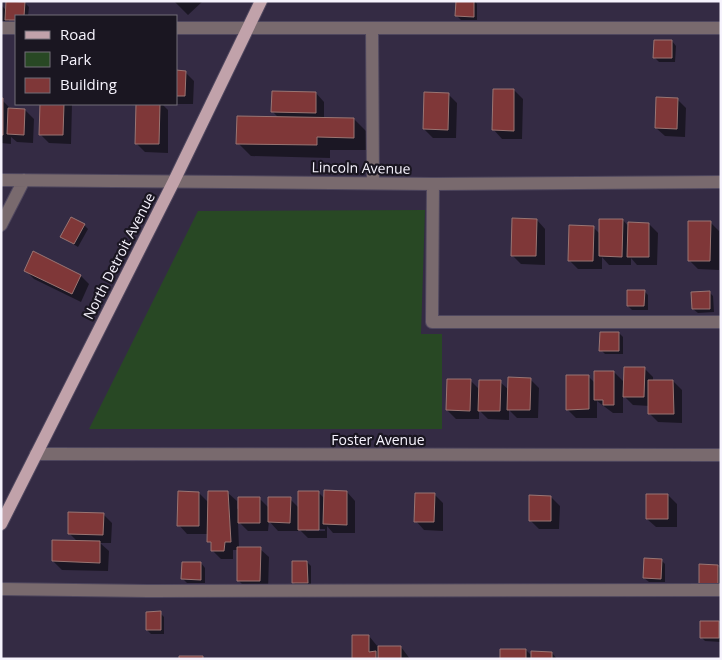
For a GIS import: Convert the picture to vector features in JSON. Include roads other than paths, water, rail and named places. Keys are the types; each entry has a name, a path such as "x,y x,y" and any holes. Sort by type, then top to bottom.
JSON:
{"main road":[{"name":"North Detroit Avenue","path":"1,524 174,181 262,1"}],"street":[{"path":"1,28 15,28"},
{"path":"178,28 721,28"},
{"path":"372,28 373,183"},
{"name":"Lincoln Avenue","path":"1,180 433,184 721,182"},
{"path":"1,225 24,180"},
{"path":"433,184 432,322 721,322"},
{"name":"Foster Avenue","path":"36,454 721,455"},
{"path":"1,588 148,591 721,590"}]}
